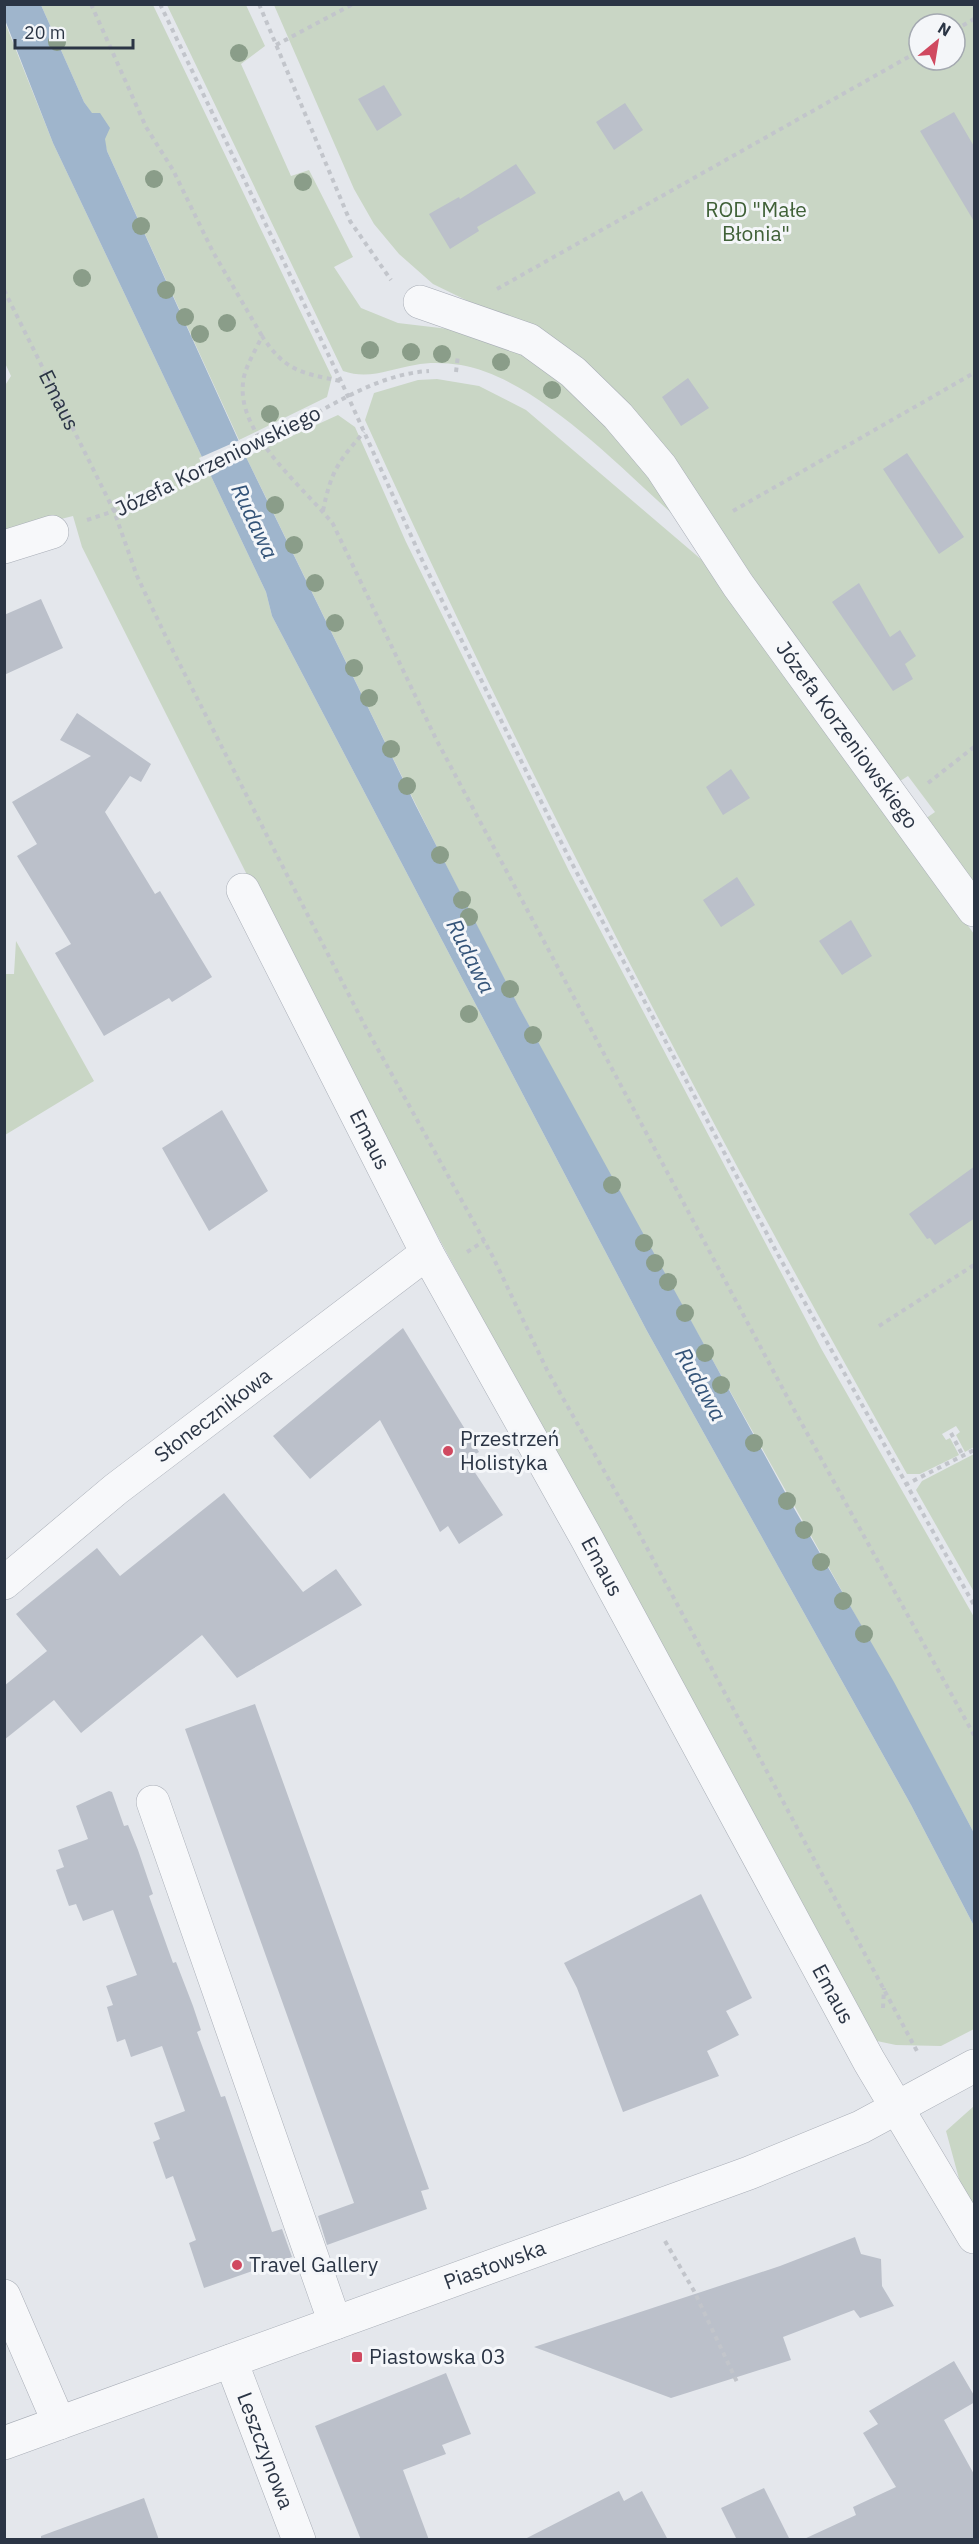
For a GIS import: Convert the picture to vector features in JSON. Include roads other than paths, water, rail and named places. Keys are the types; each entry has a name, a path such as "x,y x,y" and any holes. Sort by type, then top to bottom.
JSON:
{"street":[{"name":"Józefa Korzeniowskiego","path":"420,302 530,340 573,372 618,416 661,466 720,558 975,910"},
{"path":"4,547 52,532"},
{"name":"Emaus","path":"243,890 427,1253 592,1549 863,2051 975,2237"},
{"name":"Słonecznikowa","path":"4,1583 116,1489 427,1253"},
{"path":"153,1802 335,2323"},
{"name":"Piastowska","path":"4,2443 749,2173 823,2144 975,2066"},
{"path":"4,2296 58,2423"},
{"name":"Leszczynowa","path":"231,2361 299,2540"}],"water":[{"name":"Rudawa","path":"4,5 41,5 84,102 92,113 100,113 110,128 105,139 107,151 246,457 416,806 519,1007 791,1503 894,1682 974,1833 974,1926 911,1805 647,1331 272,616 266,592 53,143 5,20"}],"place":[{"name":"Przestrzeń Holistyka","path":"448,1451"},
{"name":"Travel Gallery","path":"237,2265"},
{"name":"Piastowska 03","path":"357,2357"}],"park label":[{"name":"ROD \"Małe Błonia\"","path":"756,222"}]}
